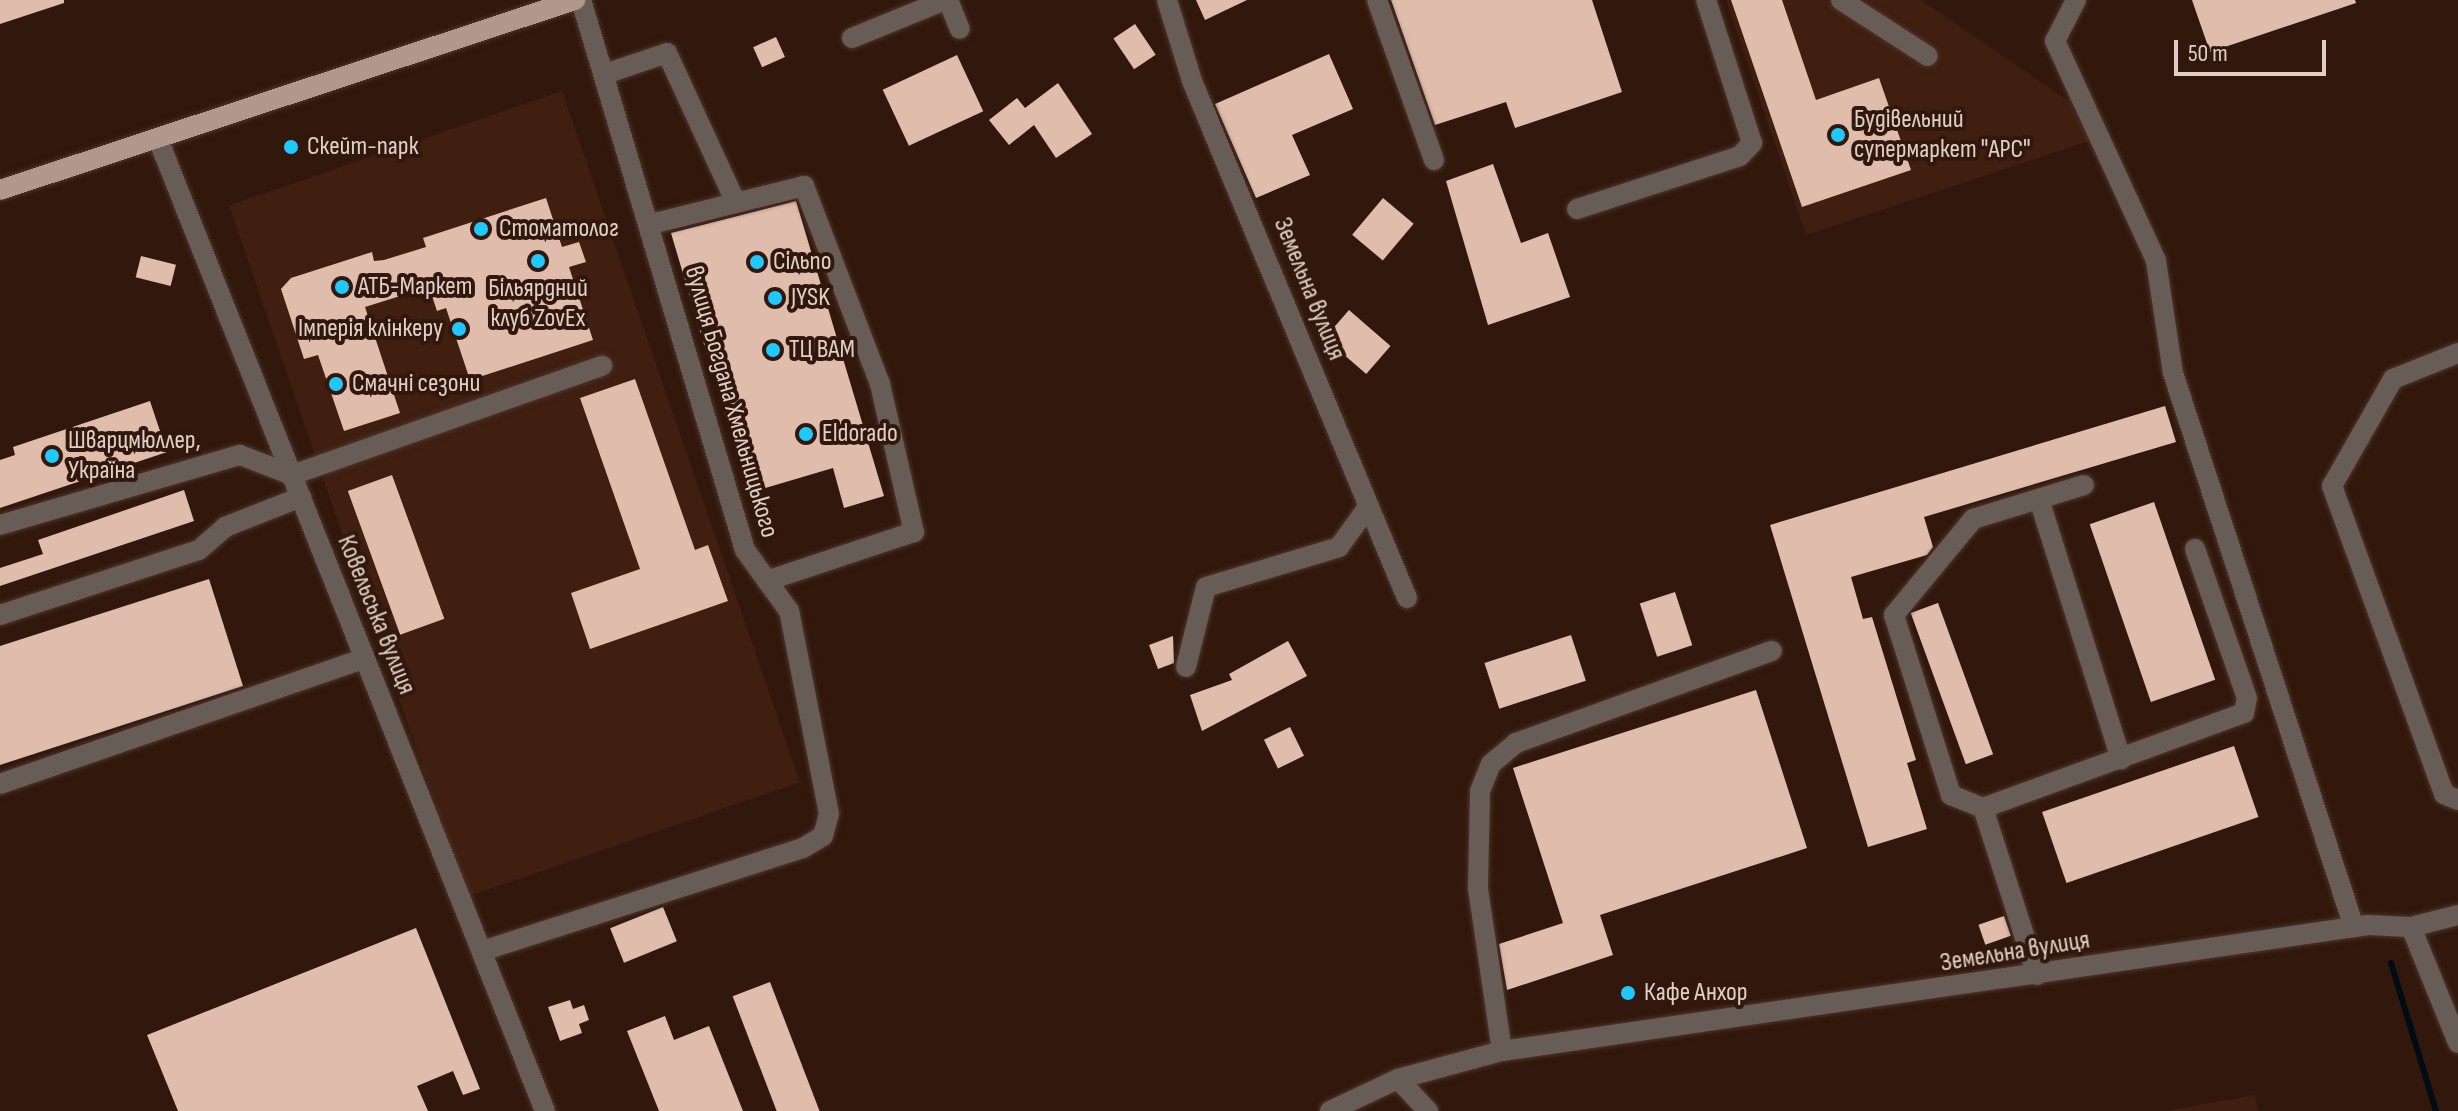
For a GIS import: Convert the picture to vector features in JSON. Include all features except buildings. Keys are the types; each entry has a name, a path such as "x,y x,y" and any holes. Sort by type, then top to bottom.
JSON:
{"main road":[{"path":"0,190 575,0"}],"street":[{"name":"вулиця Богдана Хмельницького","path":"482,951 823,836 829,814 789,611 745,550 608,73 581,0"},
{"path":"852,38 947,0 960,29"},
{"name":"Земельна вулиця","path":"1167,0 1192,81 1407,598"},
{"path":"1377,0 1434,160"},
{"path":"1577,209 1740,156 1752,143 1706,0"},
{"path":"1841,0 1928,56"},
{"path":"2076,0 2055,41 2156,261 2173,373 2354,927"},
{"path":"608,73 667,53 735,201"},
{"name":"Ковельська вулиця","path":"158,139 545,1111"},
{"path":"651,224 804,186 880,384 914,532 767,581"},
{"path":"2458,353 2393,379 2332,486 2444,794 2458,800"},
{"path":"0,525 240,455 292,475 602,366"},
{"path":"2084,485 1973,519 1894,615 1951,795 1983,808 2238,718 2248,706 2195,549"},
{"path":"0,615 199,550 225,527 301,497"},
{"path":"2039,499 2121,759"},
{"path":"1186,667 1206,587 1339,547 1368,507"},
{"path":"1502,1051 1478,888 1480,791 1491,764 1516,743 1772,651"},
{"path":"0,784 365,658"},
{"path":"1983,808 2037,975"},
{"name":"Земельна вулиця","path":"1330,1111 1398,1079 1502,1051 2354,927 2411,927 2458,915"},
{"path":"2411,927 2458,1043"},
{"path":"1398,1079 1428,1111"}],"shaded area":[{"name":"Будівельний супермаркет \"АРС\"","path":"1726,0 1921,0 2070,102 2089,141 1806,235"},
{"path":"562,91 800,782 467,897 229,206"},
{"path":"2255,1095 2258,1111 2165,1111"}],"waterway":[{"path":"2391,963 2436,1111"}],"place":[{"name":"Будівельний супермаркет \"АРС\"","path":"1838,135"},
{"name":"Скейт-парк","path":"291,147"},
{"name":"Стоматолог","path":"481,229"},
{"name":"Більярдний клуб ZovEx","path":"538,261"},
{"name":"Сільпо","path":"757,262"},
{"name":"АТБ-Маркет","path":"342,287"},
{"name":"JYSK","path":"775,298"},
{"name":"Імперія клінкеру","path":"459,329"},
{"name":"ТЦ ВАМ","path":"773,350"},
{"name":"Смачні сезони","path":"336,384"},
{"name":"Eldorado","path":"806,434"},
{"name":"Шварцмюллер, Україна","path":"52,456"},
{"name":"Кафе Анхор","path":"1628,993"}]}
